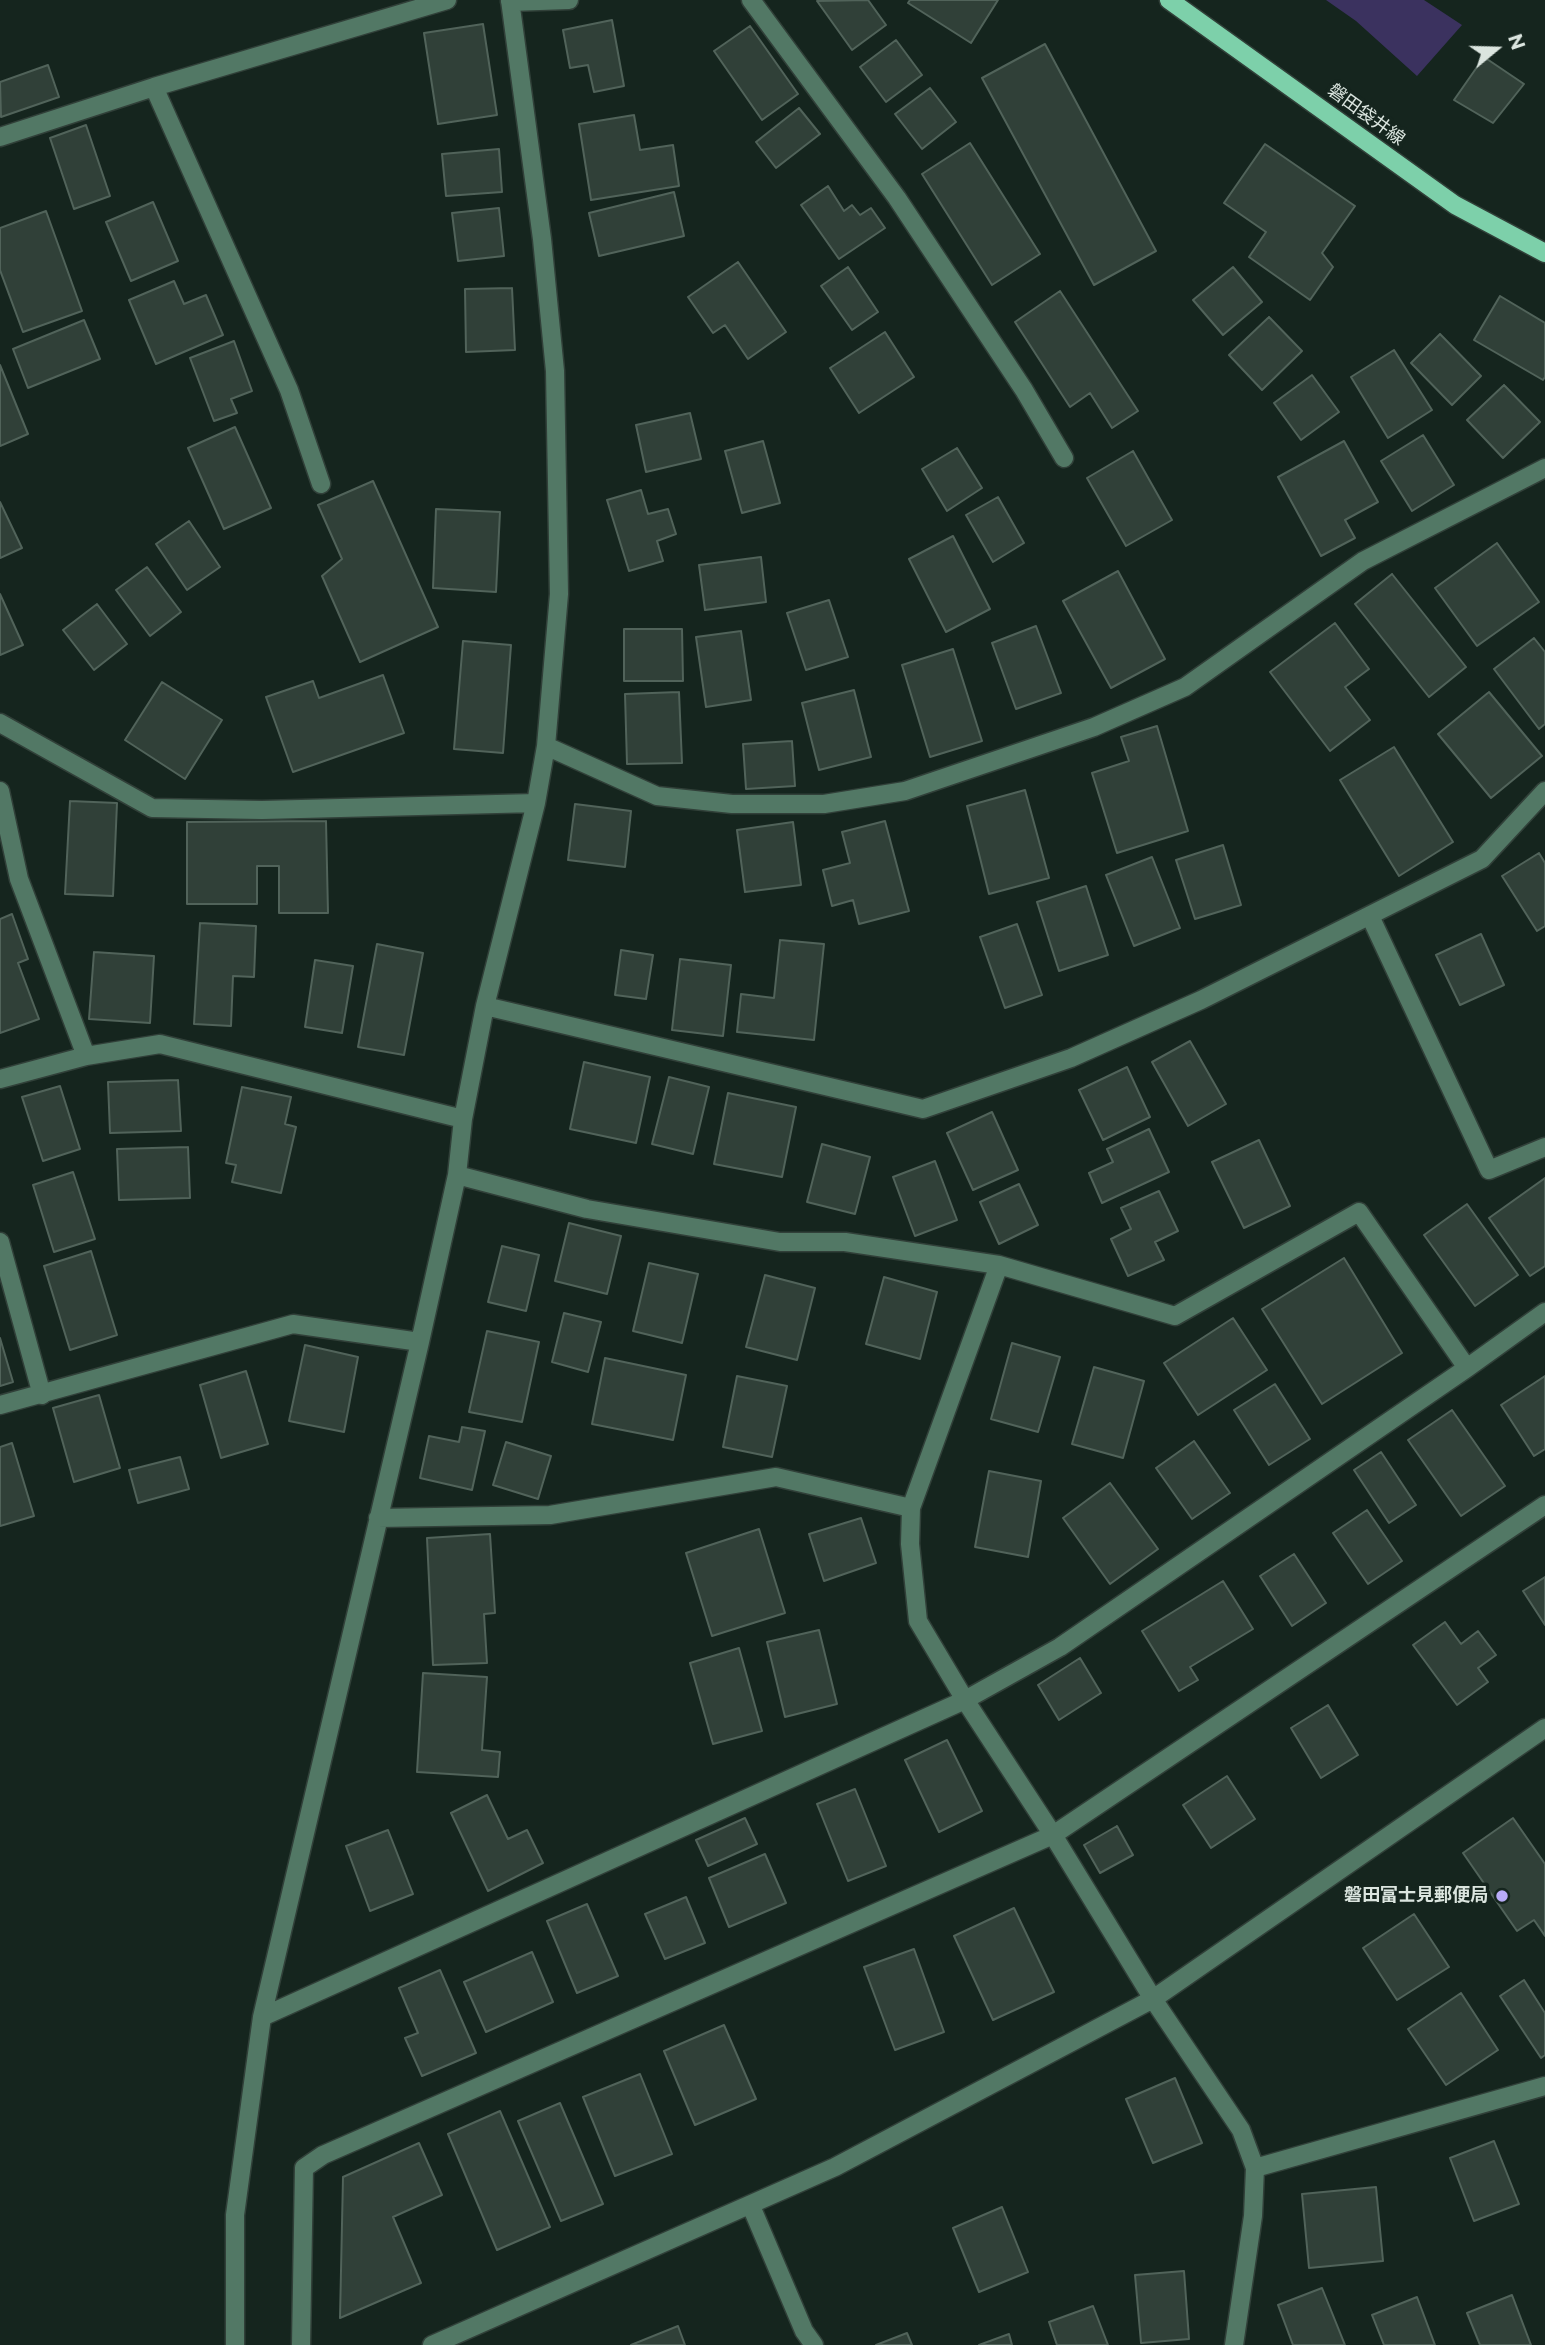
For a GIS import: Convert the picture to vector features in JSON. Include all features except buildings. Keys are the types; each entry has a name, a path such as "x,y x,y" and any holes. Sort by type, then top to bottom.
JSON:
{"main road":[{"name":"磐田袋井線","path":"1169,0 1455,205 1545,253"}],"street":[{"path":"0,137 154,87 447,0"},
{"path":"235,2345 235,2215 262,2017 420,1342 457,1175 463,1119 485,1006 536,803 546,746 559,594 555,371 542,239 510,1 569,0"},
{"path":"751,0 897,198 1065,457"},
{"path":"154,87 289,390 321,484"},
{"path":"546,746 657,796 732,804 824,804 905,791 1094,727 1185,687 1363,561 1545,468"},
{"path":"0,723 152,808 262,810 536,803"},
{"path":"0,791 19,879 86,1056"},
{"path":"485,1006 923,1109 1071,1058 1201,1000 1482,859 1545,791"},
{"path":"1370,916 1489,1170 1545,1147"},
{"path":"0,1079 86,1056 160,1044 463,1119"},
{"path":"457,1175 587,1209 780,1242 845,1242 999,1265 1175,1316 1359,1212 1467,1368"},
{"path":"0,1242 42,1395"},
{"path":"999,1265 911,1508 909,1544 918,1621 1153,1998 1241,2130 1255,2168 1253,2216 1234,2345"},
{"path":"262,2017 965,1700 1060,1647 1545,1312"},
{"path":"0,1405 293,1324 420,1342"},
{"path":"378,1518 550,1515 776,1477 911,1508"},
{"path":"300,2345 304,2168 323,2155 1053,1835 1545,1505"},
{"path":"432,2345 835,2167 1153,1998 1545,1728"},
{"path":"1255,2168 1545,2086"},
{"path":"751,2206 804,2331 814,2345"}],"shaded area":[{"path":"1326,0 1424,0 1462,25 1417,76 1356,21"}],"place":[{"name":"磐田富士見郵便局","path":"1502,1896"}]}
